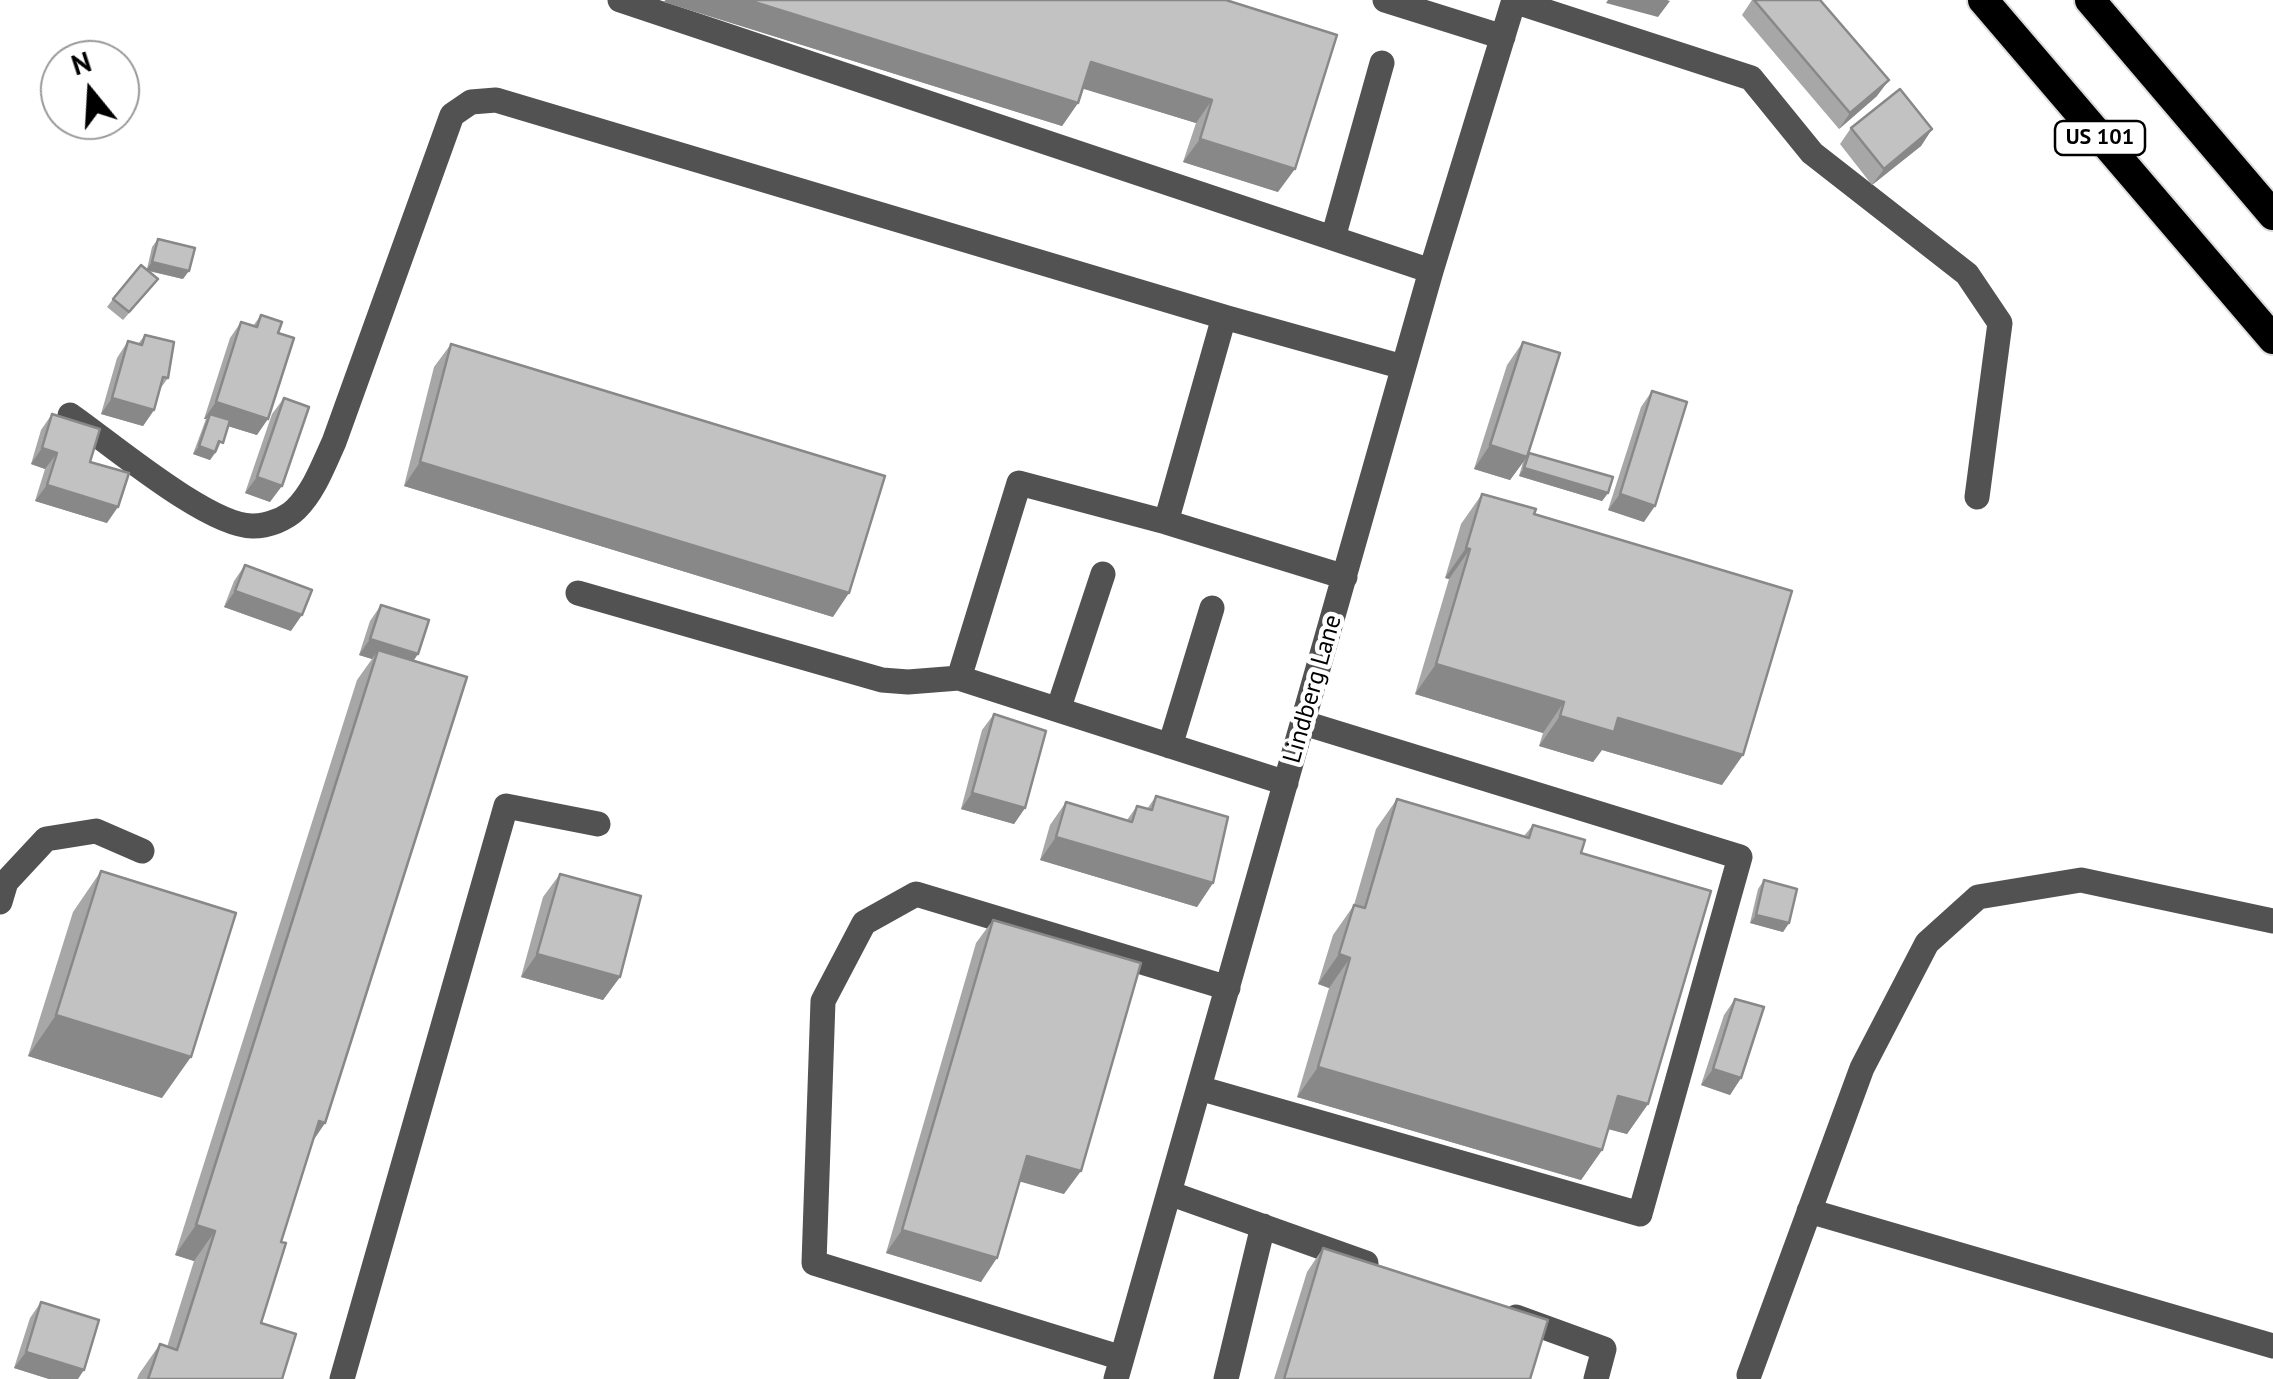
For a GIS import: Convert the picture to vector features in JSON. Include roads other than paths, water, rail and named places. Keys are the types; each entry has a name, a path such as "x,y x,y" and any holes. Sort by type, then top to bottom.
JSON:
{"highway":[{"name":"US 101","path":"1983,0 2273,339"},
{"name":"US 101","path":"2090,0 2273,215"}],"street":[{"path":"620,0 1431,271"},
{"path":"1385,0 1503,36"},
{"path":"1514,0 1751,78 1812,153 1967,274 2000,323 1977,496"},
{"name":"Lindberg Lane","path":"1119,1369 1403,368 1514,0"},
{"path":"1333,238 1382,63"},
{"path":"70,415 200,507 232,522 254,526 279,521 295,510 315,484 334,442 452,115 471,102 496,100 1403,368"},
{"path":"1166,522 1224,317"},
{"path":"959,678 1018,483 1166,522 1345,577"},
{"path":"1058,710 1103,574"},
{"path":"578,593 882,680 959,678 1286,783"},
{"path":"1170,746 1212,608"},
{"path":"1199,1088 1640,1214 1740,857 1304,723"},
{"path":"342,1379 506,806 598,824"},
{"path":"0,902 6,882 46,838 96,831 142,850"},
{"path":"1755,1378 1862,1068 1927,943 1978,897 2081,880 2273,921"},
{"path":"1119,1369 814,1263 823,1002 864,924 916,894 1228,988"},
{"path":"1169,1193 1389,1272"},
{"path":"1810,1211 2273,1346"},
{"path":"1226,1379 1263,1226"},
{"path":"1496,1310 1604,1349 1596,1379"}]}
